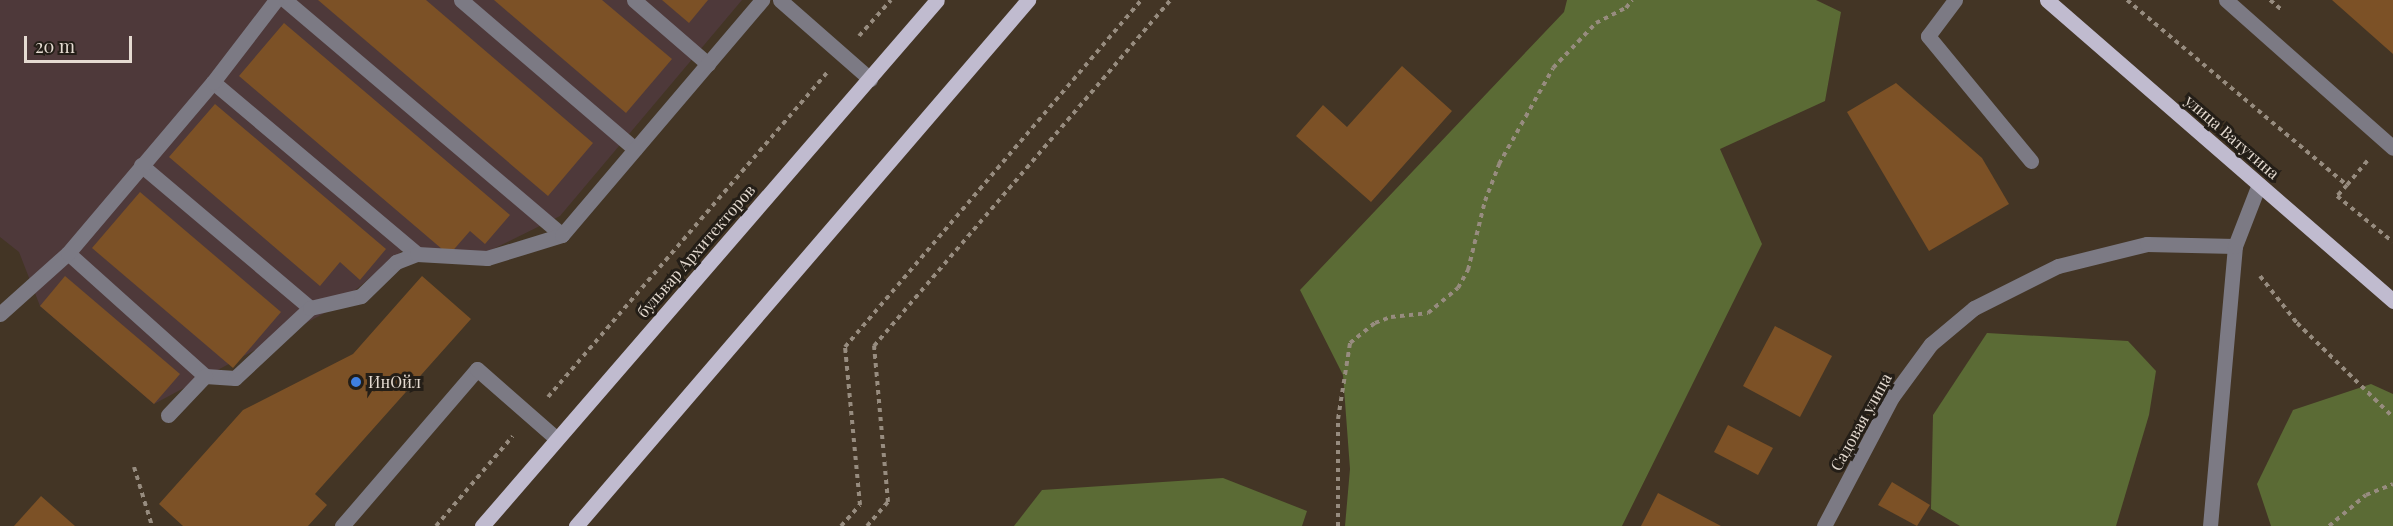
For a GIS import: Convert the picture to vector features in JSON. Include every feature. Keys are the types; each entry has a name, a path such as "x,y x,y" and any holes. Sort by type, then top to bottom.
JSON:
{"main road":[{"name":"бульвар Архитекторов","path":"482,526 938,0"},
{"path":"576,526 1028,0"},
{"name":"улица Ватутина","path":"2047,0 2393,301"}],"street":[{"path":"0,314 68,253 213,82 276,0"},
{"path":"285,0 562,235"},
{"path":"461,0 635,149"},
{"path":"634,0 708,64"},
{"path":"68,253 206,376 235,378 310,308 361,296 396,262 417,254 487,258 562,235 762,0"},
{"path":"1954,0 1928,36 2031,161"},
{"path":"2226,0 2388,144"},
{"path":"788,3 870,79"},
{"path":"213,82 417,254"},
{"path":"141,165 310,308"},
{"path":"2210,526 2235,246 2259,184"},
{"name":"Садовая улица","path":"1824,526 1892,397 1931,344 1974,308 2058,266 2147,244 2235,246"},
{"path":"342,526 477,369 557,439"},
{"path":"168,415 206,376"}],"path":[{"path":"436,526 891,0"},
{"path":"841,526 860,505 845,347 1141,0"},
{"path":"867,526 888,502 874,346 1171,0"},
{"path":"1338,526 1338,418 1350,343 1375,323 1391,317 1428,313 1458,288 1468,270 1485,201 1499,164 1553,68 1596,23 1626,8 1632,0"},
{"path":"2127,0 2347,185"},
{"path":"2388,144 2337,196 2393,242"},
{"path":"2235,246 2297,323 2393,417"},
{"path":"134,467 152,526"},
{"path":"2329,526 2366,495 2393,484"}],"shaded area":[{"path":"0,0 742,0 560,216 487,252 403,250 334,308 154,404 40,306 19,252 0,237"}],"green space":[{"path":"1567,0 1816,0 1841,12 1825,101 1720,149 1762,244 1622,526 1345,526 1350,469 1343,375 1300,290 1564,12"},
{"path":"1987,333 2128,341 2156,371 2149,415 2116,526 1960,526 1931,509 1933,415"},
{"path":"2371,384 2393,394 2393,526 2271,526 2257,484 2293,410"},
{"path":"1223,478 1307,511 1302,526 1014,526 1042,490"}],"building":[{"path":"318,0 426,0 593,143 548,196"},
{"path":"494,0 602,0 672,59 626,113"},
{"path":"662,0 708,0 689,23"},
{"path":"2332,0 2393,0 2393,54"},
{"path":"284,23 510,215 485,244 470,231 449,255 239,76"},
{"path":"1402,66 1452,111 1371,202 1296,136 1323,105 1347,127"},
{"path":"1896,83 1982,158 2009,204 1929,251 1847,112"},
{"path":"215,104 386,249 360,280 340,262 320,286 169,157"},
{"path":"140,192 281,312 233,368 92,248"},
{"path":"65,276 180,374 154,404 40,306"},
{"name":"ИнОйл","path":"422,276 471,319 315,494 327,505 308,526 183,526 159,504 243,410 353,354"},
{"path":"1775,326 1832,356 1800,417 1743,386"},
{"path":"1728,425 1773,448 1758,475 1714,452"},
{"path":"1892,482 1930,505 1917,526 1878,505"},
{"path":"1658,493 1721,526 1641,526"},
{"path":"41,496 75,526 14,526"}],"place":[{"name":"ИнОйл","path":"356,382"}]}
